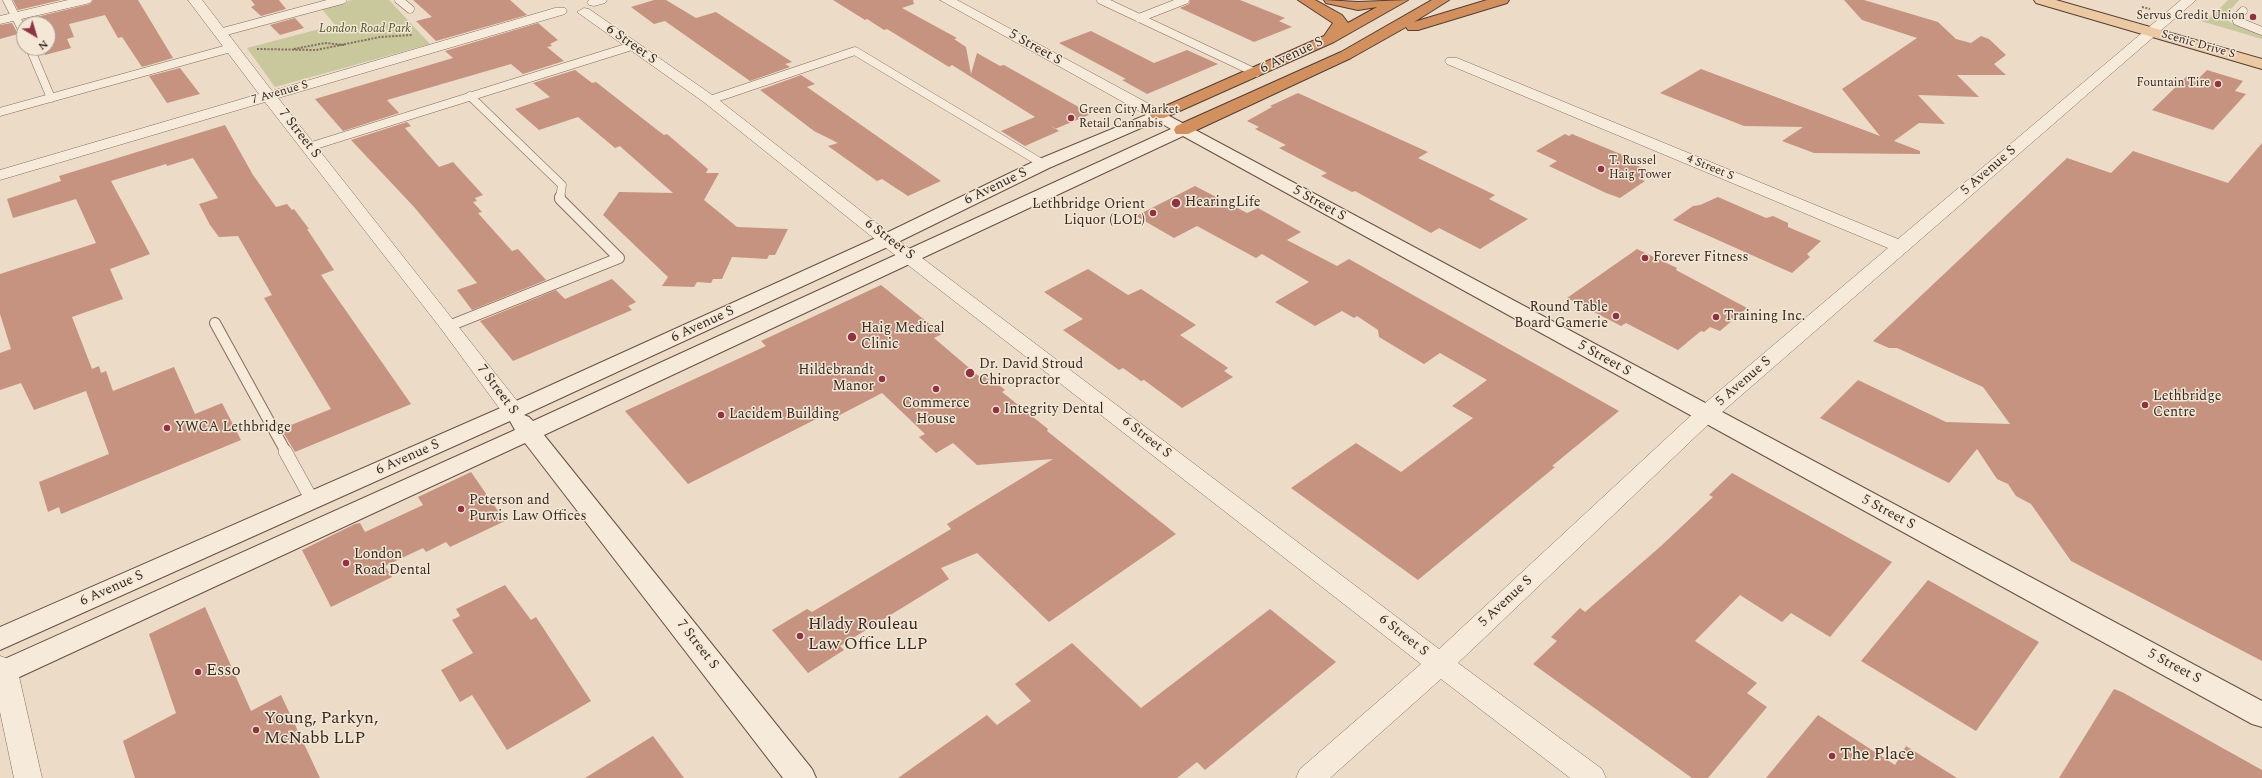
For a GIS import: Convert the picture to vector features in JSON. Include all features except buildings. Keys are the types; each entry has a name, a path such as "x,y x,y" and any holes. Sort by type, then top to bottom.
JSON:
{"highway":[{"path":"1305,0 1337,18 1342,23 1329,39"},
{"path":"1331,0 1358,6 1378,4 1392,0"},
{"name":"6 Avenue S","path":"1158,115 1256,73 1329,39 1401,0"},
{"path":"1379,37 1442,0"},
{"path":"1379,37 1502,0"},
{"name":"6 Avenue S","path":"1182,130 1346,54 1379,37"}],"main road":[{"name":"Scenic Drive S","path":"2041,0 2262,50"},
{"name":"Scenic Drive S","path":"2083,0 2262,64"},
{"name":"5 Street S","path":"1158,115 1182,130 2262,715"},
{"name":"6 Avenue S","path":"0,639 513,412 887,240 1042,164 1158,115"},
{"name":"6 Avenue S","path":"2,671 530,432 909,255 1182,130"},
{"name":"7 Street S","path":"513,412 801,778"}],"street":[{"path":"17,16 84,0"},
{"name":"7 Street S","path":"195,0 232,51 449,326 513,412"},
{"name":"5 Street S","path":"947,0 1158,115"},
{"name":"5 Avenue S","path":"1310,778 1440,664 1706,414 2189,0"},
{"name":"7 Avenue S","path":"0,175 583,4"},
{"name":"6 Street S","path":"583,4 632,46 710,100 887,240 909,255 1440,664 1592,778"},
{"path":"0,20 16,16"},
{"name":"4 Street S","path":"1452,60 1901,247"},
{"path":"2,671 28,778"}],"lane":[{"path":"7,0 17,16"},
{"path":"219,33 342,0"},
{"path":"399,0 410,9"},
{"path":"1101,0 1256,73"},
{"path":"1139,18 1185,0"},
{"path":"2243,11 2236,18 2237,21 2262,31"},
{"path":"309,147 632,46"},
{"path":"0,112 232,51"},
{"path":"710,100 855,51 1042,164"},
{"path":"34,56 52,98"},
{"path":"449,326 619,258 560,198 562,185 470,96"},
{"path":"215,323 312,500"}],"path":[{"path":"232,51 263,48 316,50 380,37 406,35 435,38 444,45"},
{"path":"294,50 325,43 338,42 345,45"}],"green space":[{"name":"London Road Park","path":"352,0 389,0 430,44 275,87 247,48 335,25 321,8"},
{"path":"2228,0 2239,0 2224,17 2231,23 2262,32 2262,39 2187,17 2188,14 2211,17"}],"place":[{"name":"Servus Credit Union","path":"2253,17"},
{"name":"Fountain Tire","path":"2218,84"},
{"name":"Green City Market Retail Cannabis","path":"1071,118"},
{"name":"T. Russel Haig Tower","path":"1601,169"},
{"name":"HearingLife","path":"1176,203"},
{"name":"Lethbridge Orient Liquor (LOL)","path":"1153,213"},
{"name":"Forever Fitness","path":"1645,258"},
{"name":"Round Table Board Gamerie","path":"1616,316"},
{"name":"Training Inc.","path":"1716,317"},
{"name":"Haig Medical Clinic","path":"852,337"},
{"name":"Dr. David Stroud Chiropractor","path":"970,373"},
{"name":"Hildebrandt Manor","path":"882,379"},
{"name":"Commerce House","path":"936,389"},
{"name":"Lethbridge Centre","path":"2145,405"},
{"name":"Integrity Dental","path":"996,410"},
{"name":"Lacidem Building","path":"721,415"},
{"name":"YWCA Lethbridge","path":"167,428"},
{"name":"Peterson and Purvis Law Offices","path":"461,509"},
{"name":"London Road Dental","path":"346,563"},
{"name":"Hlady Rouleau Law Office LLP","path":"800,636"},
{"name":"Esso","path":"198,672"},
{"name":"Young, Parkyn, McNabb LLP","path":"256,730"},
{"name":"The Place","path":"1832,756"}]}
